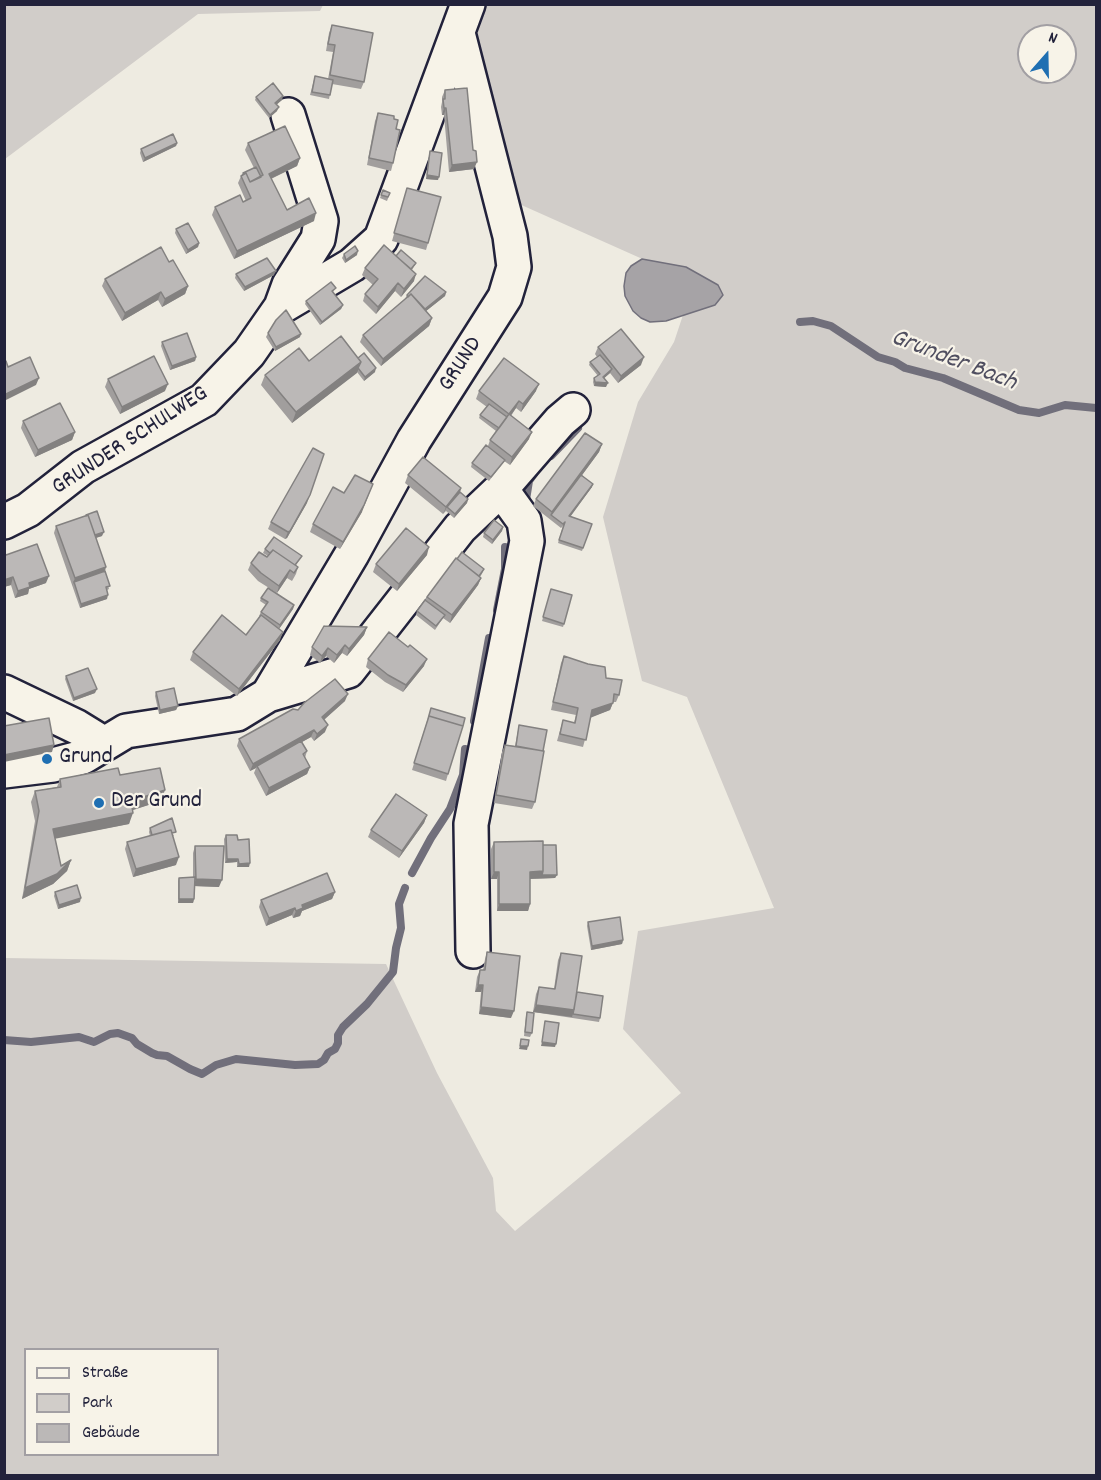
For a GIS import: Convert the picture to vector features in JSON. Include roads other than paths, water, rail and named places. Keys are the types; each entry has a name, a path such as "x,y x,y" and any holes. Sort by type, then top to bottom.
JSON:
{"street":[{"name":"GRUNDER SCHULWEG","path":"4,522 28,510 83,467 204,400 249,353 281,307 352,265 381,239 463,19"},
{"name":"GRUND","path":"268,695 352,554 414,440 506,297 514,267 510,236 463,19"},
{"path":"281,307 289,285 318,239 321,222 288,115"},
{"name":"GRUND","path":"4,771 53,765 83,757 126,731 237,714 268,695 348,670 460,528 501,489 560,421 573,410"},
{"path":"472,951 471,824 527,541 524,521 501,489"},
{"path":"4,692 77,727 104,743"}],"waterway":[{"name":"Grunder Bach","path":"800,322 813,321 831,326 878,357 905,368 943,378 1019,410 1039,413 1065,405 1096,408"},
{"name":"Grunder Bach","path":"551,456 578,428"},
{"name":"Grunder Bach","path":"525,506 529,481 534,474"},
{"name":"Grunder Bach","path":"497,610 505,569 505,547"},
{"name":"Grunder Bach","path":"474,721 489,638"},
{"name":"Grunder Bach","path":"412,873 450,809 463,775 465,749"},
{"name":"Grunder Bach","path":"4,1040 31,1042 79,1037 94,1042 110,1034 118,1033 132,1038 152,1053 167,1056 202,1074 216,1065 236,1059 295,1065 318,1064 335,1049 338,1035 343,1027 367,1004 393,972 401,928 399,904 405,888"}],"place":[{"name":"Grund","path":"47,759"},
{"name":"Der Grund","path":"99,803"}]}
